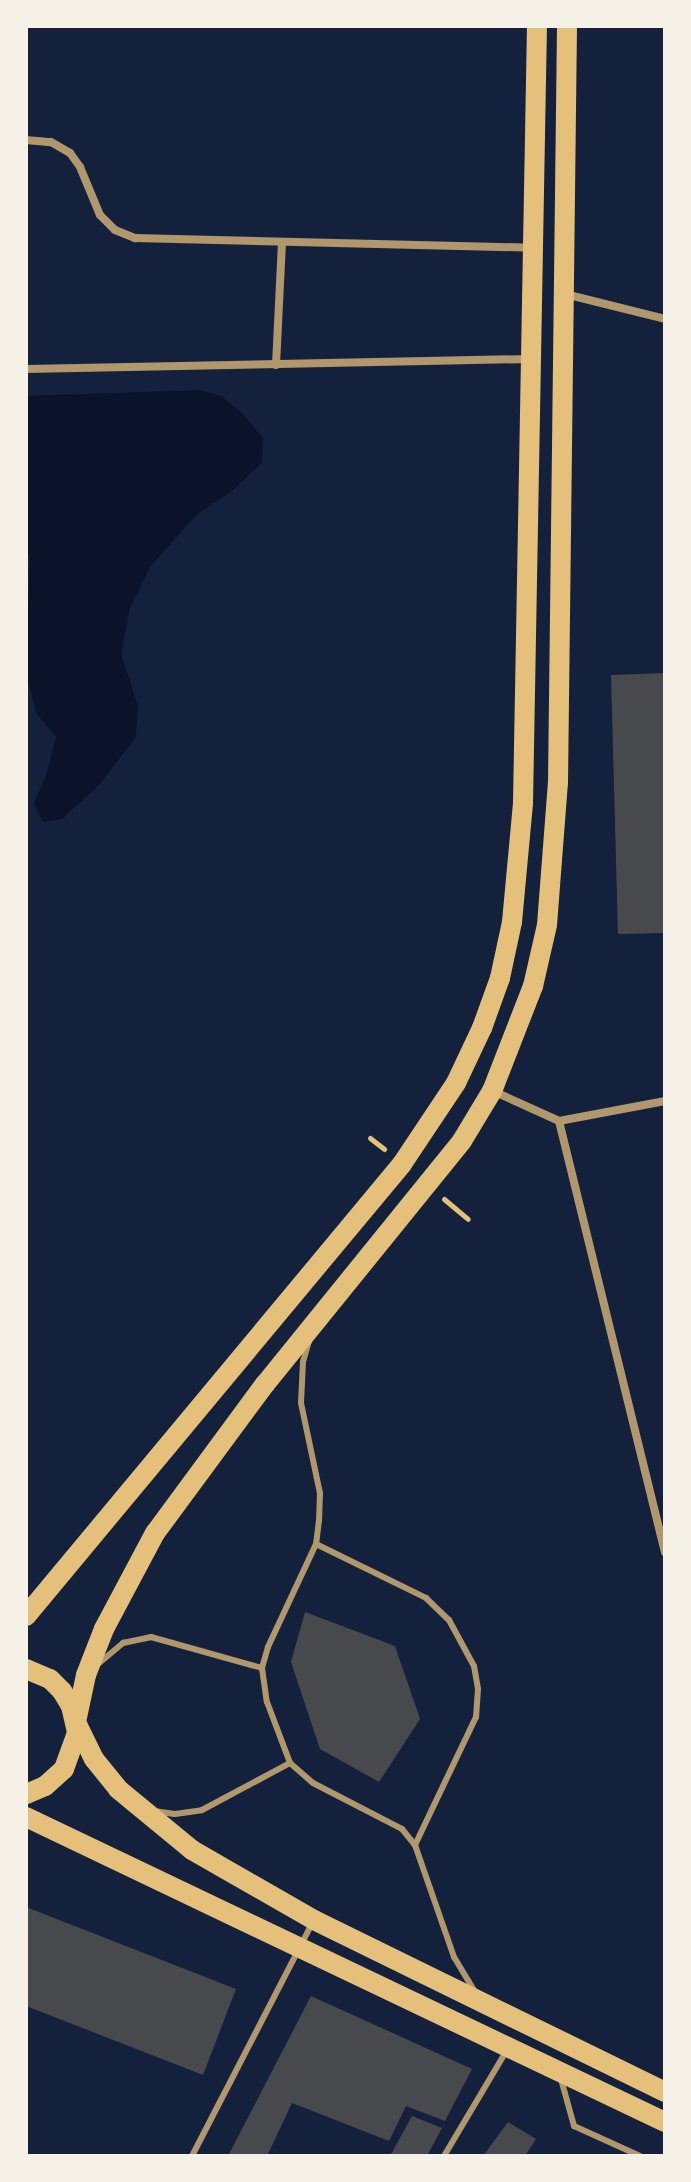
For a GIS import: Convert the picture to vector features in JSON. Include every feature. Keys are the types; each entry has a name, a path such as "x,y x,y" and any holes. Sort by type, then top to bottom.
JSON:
{"main road":[{"path":"26,1616 402,1164 456,1083 482,1028 506,950 520,863 526,722 537,26"},
{"path":"26,1794 45,1786 64,1769 75,1746 76,1722 86,1675 130,1575 176,1499 315,1321 428,1186 492,1091 533,986 547,925 558,782 567,26"},
{"path":"532,248 564,248"},
{"path":"532,293 563,294"},
{"path":"531,359 562,359"},
{"path":"26,1669 50,1679 62,1691 94,1759 139,1810 192,1850 314,1920 665,2092"},
{"path":"26,1817 665,2122"}],"street":[{"path":"26,140 51,142 70,153 80,167 100,215 115,230 135,238 532,248"},
{"path":"276,365 282,243"},
{"path":"563,294 665,319"},
{"path":"26,369 531,359"},
{"path":"492,1091 559,1121 665,1101"},
{"path":"559,1121 665,1552"}],"lane":[{"path":"315,1321 303,1362 301,1403 320,1493 316,1544 268,1647 262,1668 267,1702 290,1763 313,1783 402,1829 415,1845 454,1957 481,2002"},
{"path":"316,1544 426,1598 449,1620 474,1666 478,1689 476,1717 415,1845"},
{"path":"86,1675 123,1643 151,1637 262,1668"},
{"path":"139,1810 175,1814 202,1810 290,1763"},
{"path":"192,2156 314,1920"},
{"path":"444,2156 509,2047"},
{"path":"559,2071 574,2126 640,2156"}],"water":[{"path":"200,390 221,396 242,413 263,438 262,463 231,492 196,515 150,567 130,608 121,654 138,706 136,737 99,785 62,819 43,822 34,803 47,772 56,737 36,713 26,671 30,556 26,550 26,396"}],"building":[{"path":"665,673 665,933 618,934 611,675"},
{"path":"305,1612 395,1646 420,1719 379,1782 320,1749 291,1662"},
{"path":"26,1907 236,1989 203,2075 26,2006"},
{"path":"311,1996 472,2069 445,2121 406,2106 389,2141 292,2103 267,2156 228,2156"},
{"path":"412,2116 442,2128 427,2156 390,2156"},
{"path":"508,2122 536,2139 525,2156 483,2156"}]}
